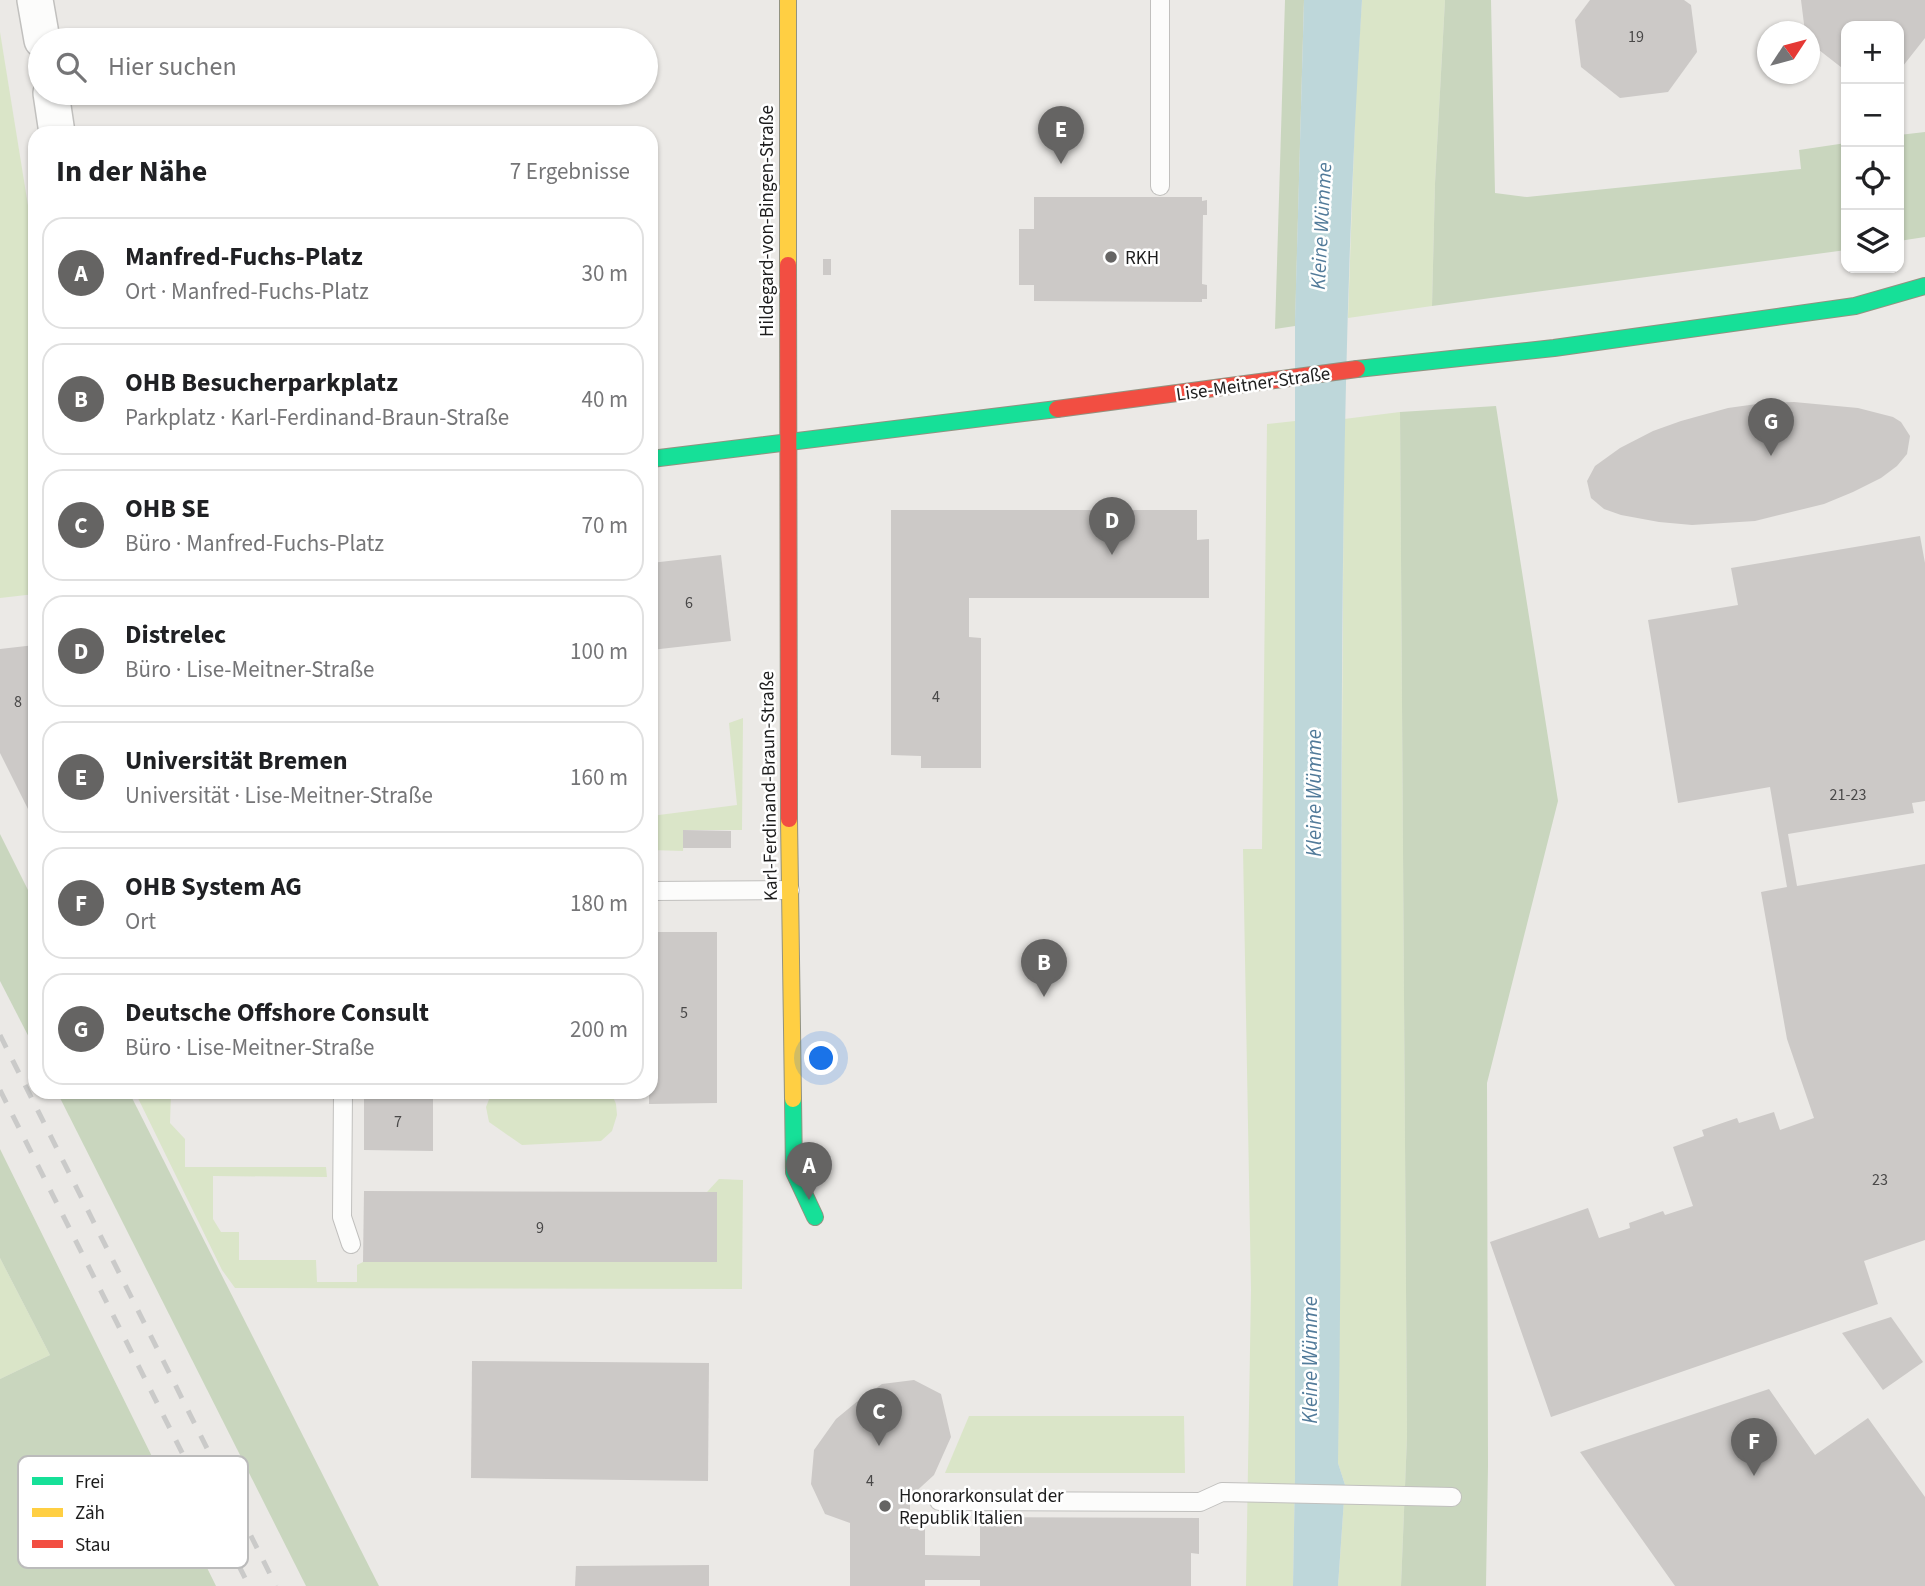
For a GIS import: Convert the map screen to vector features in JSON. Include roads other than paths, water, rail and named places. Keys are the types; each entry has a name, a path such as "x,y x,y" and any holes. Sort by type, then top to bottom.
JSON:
{"street":[{"path":"35,0 40,28"},
{"name":"Hildegard-von-Bingen-Straße","path":"786,441 788,0"},
{"path":"53,105 56,126"},
{"name":"Lise-Meitner-Straße","path":"1855,306 1925,286"},
{"name":"Lise-Meitner-Straße","path":"658,458 1349,370 1554,348 1855,306 1925,305"},
{"name":"Karl-Ferdinand-Braun-Straße","path":"786,441 794,1172 815,1217"}],"lane":[{"path":"1160,0 1160,186"},
{"path":"658,891 790,890"},
{"path":"343,1099 342,1217 351,1244"},
{"path":"939,1501 1200,1502 1222,1492 1451,1497"}],"water":[{"name":"Kleine Wümme","path":"1304,0 1362,0 1352,183 1343,548 1338,1463 1345,1485 1338,1586 1293,1586 1295,320"}],"railway":[{"path":"0,1035 28,1091"},
{"path":"0,1090 184,1456"},
{"path":"32,1099 211,1456"},
{"path":"248,1530 276,1586"},
{"path":"240,1568 249,1586"}],"place":[{"name":"Universität Bremen","path":"1061,164"},
{"name":"RKH","path":"1111,257"},
{"name":"Deutsche Offshore Consult","path":"1771,456"},
{"name":"Distrelec","path":"1112,555"},
{"name":"OHB Besucherparkplatz","path":"1044,997"},
{"name":"Manfred-Fuchs-Platz","path":"809,1200"},
{"name":"OHB SE","path":"879,1446"},
{"name":"OHB System AG","path":"1754,1476"},
{"name":"Honorarkonsulat der Republik Italien","path":"885,1506"}]}
